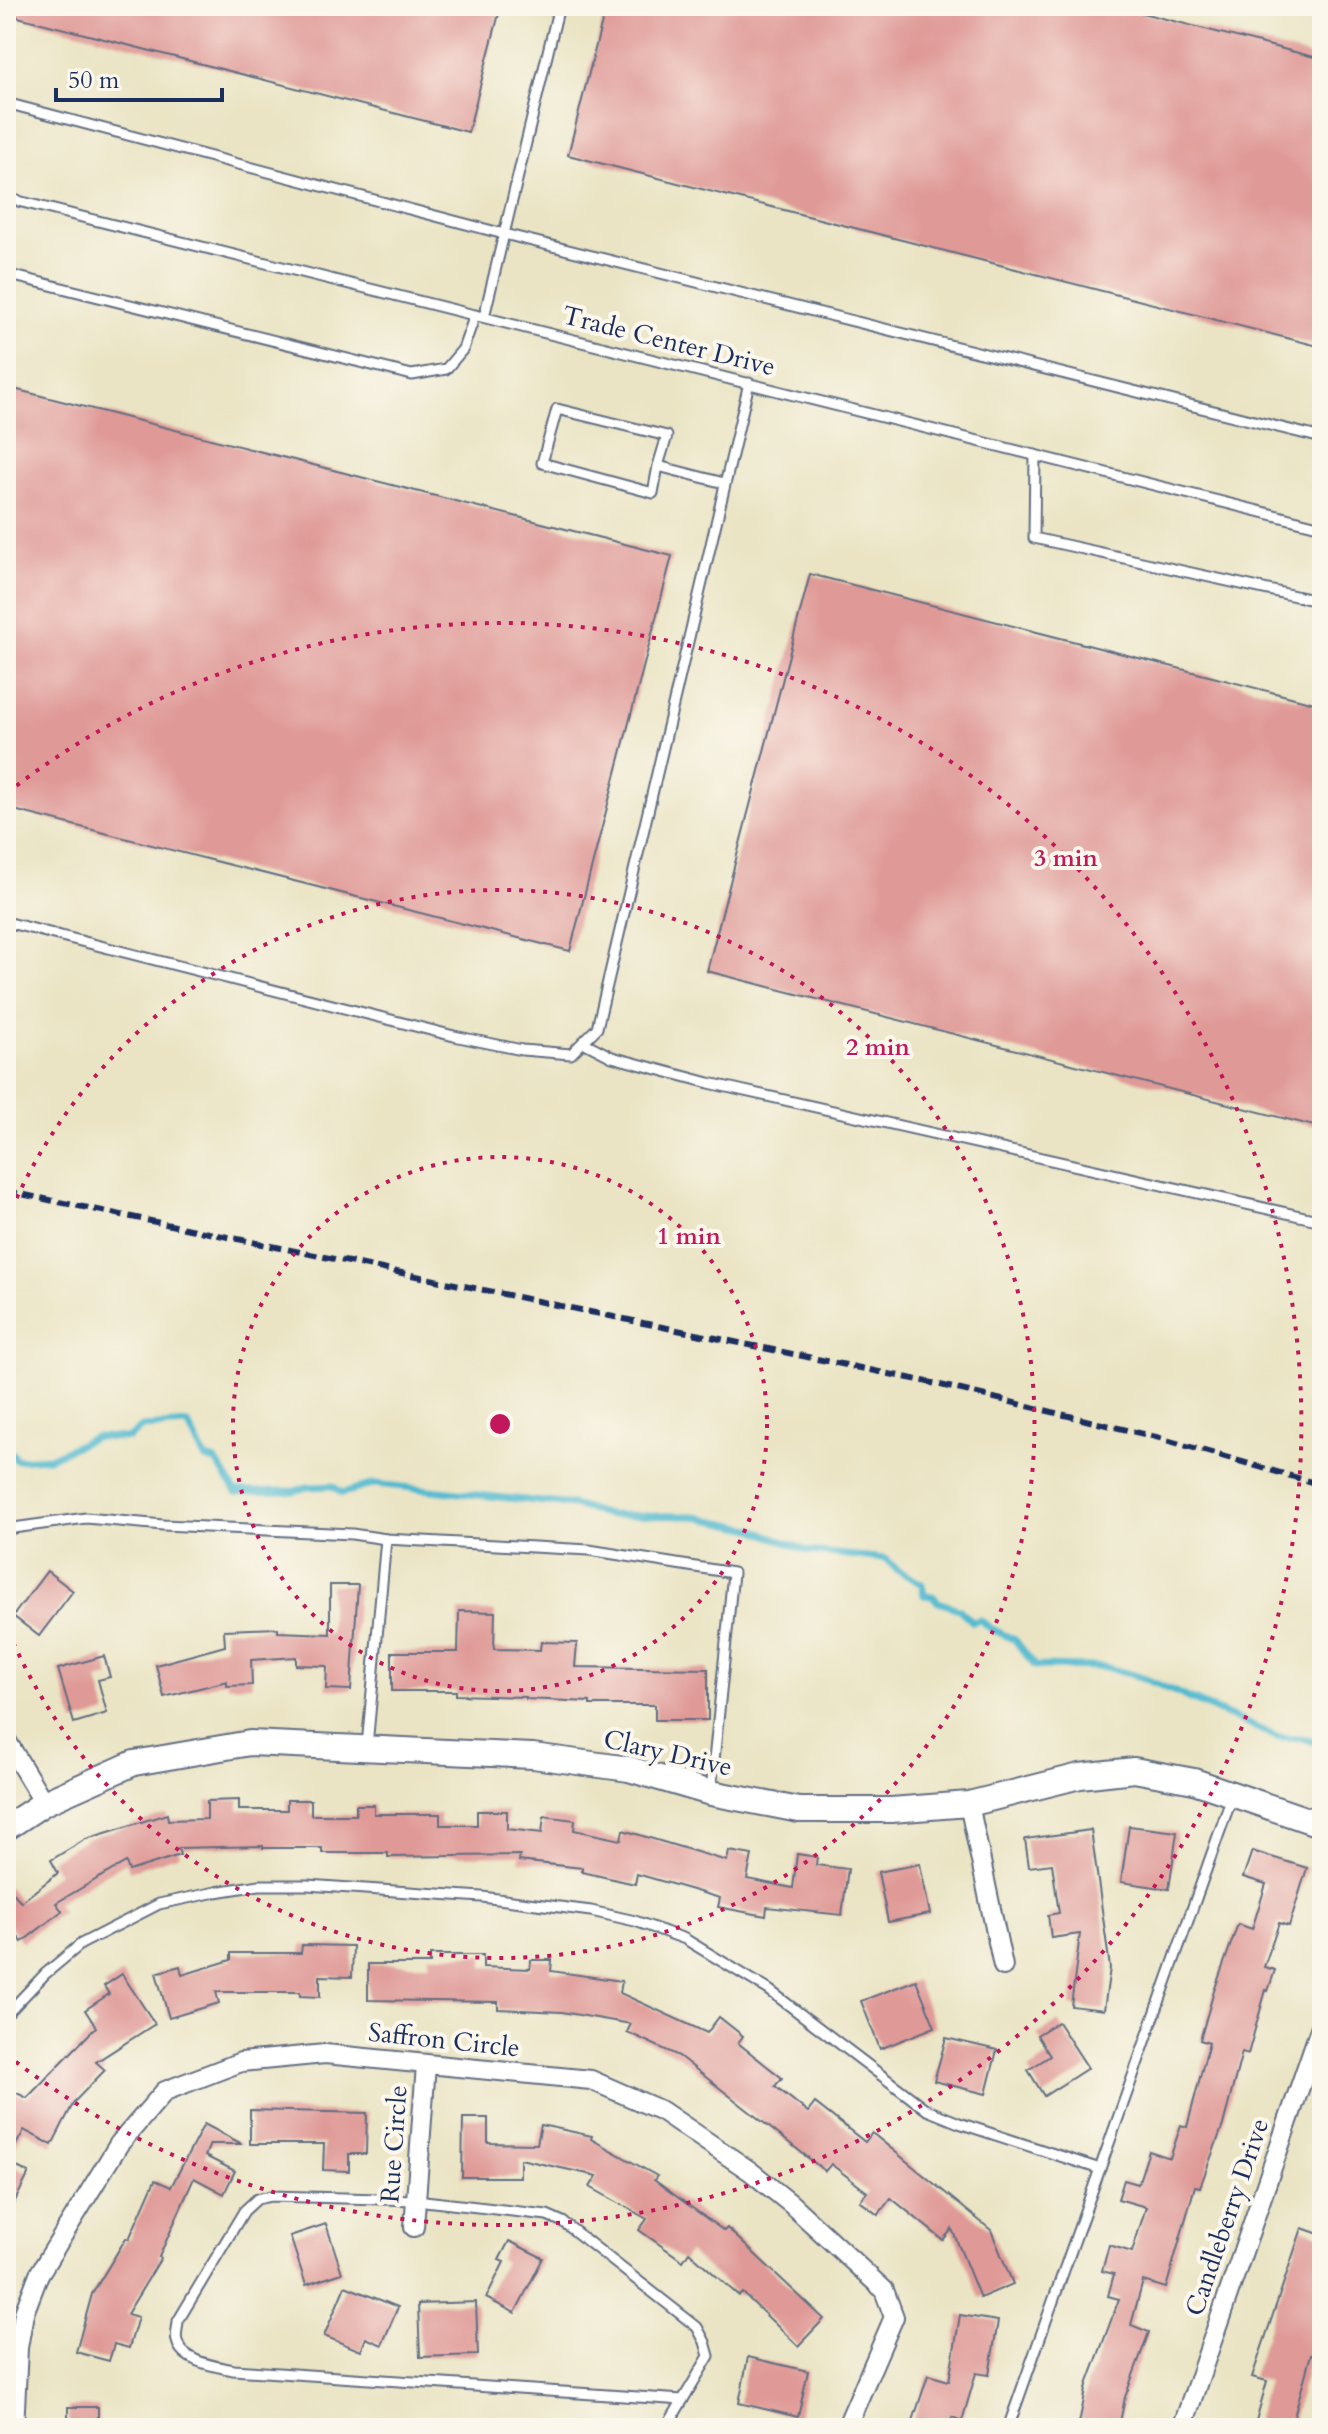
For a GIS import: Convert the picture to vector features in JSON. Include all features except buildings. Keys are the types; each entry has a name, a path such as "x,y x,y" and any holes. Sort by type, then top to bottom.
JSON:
{"street":[{"path":"6,1740 44,1803"},
{"name":"Clary Drive","path":"6,1828 44,1803 134,1763 250,1743 367,1746 547,1757 629,1769 711,1793 799,1810 891,1810 969,1804 1080,1776 1134,1770 1194,1781 1322,1825"},
{"path":"969,1804 1003,1966"},
{"name":"Candleberry Drive","path":"1182,2428 1322,2023"},
{"name":"Saffron Circle","path":"14,2428 18,2348 24,2313 39,2274 119,2144 165,2091 241,2062 325,2054 591,2080 662,2111 750,2171 791,2204 884,2290 894,2317 846,2428"},
{"name":"Rue Circle","path":"414,2227 426,2065"}],"lane":[{"path":"6,274 412,375 446,369 463,349 479,316 504,234 559,6"},
{"path":"1315,6 1322,8"},
{"path":"6,103 504,234 1322,438"},
{"name":"Trade Center Drive","path":"6,198 1322,527"},
{"path":"6,922 522,1050 571,1054 597,1028 749,383"},
{"path":"557,409 667,436 658,466 653,493 542,463 557,409"},
{"path":"1035,455 1034,538 1322,602"},
{"path":"658,466 724,483"},
{"path":"583,1042 612,1057 709,1083 1322,1221"},
{"path":"6,1529 86,1518 179,1526 352,1534 386,1539 589,1550 733,1573 711,1793"},
{"path":"367,1746 386,1539"},
{"path":"1008,2428 1233,1794"},
{"path":"6,2015 45,1974 81,1944 159,1904 216,1892 259,1885 307,1885 482,1897 591,1911 635,1921 685,1939 769,1990 927,2110 1100,2169"},
{"path":"666,2428 683,2400 709,2356 697,2327 563,2222 547,2215 416,2200 271,2196 257,2199 244,2211 178,2321 177,2341 186,2354 203,2363 233,2370 683,2400"}],"waterway":[{"path":"6,1453 12,1453 16,1460 49,1458 95,1437 129,1438 142,1427 188,1424 205,1458 216,1461 236,1492 295,1491 307,1487 333,1486 342,1493 375,1484 573,1505 608,1515 692,1516 753,1529 808,1551 886,1559 897,1570 922,1584 924,1595 933,1596 938,1602 959,1609 973,1622 980,1620 1015,1640 1035,1666 1105,1667 1141,1677 1277,1737 1302,1738 1322,1745"}],"railway":[{"path":"6,1191 928,1382 1156,1437 1322,1485"}]}
